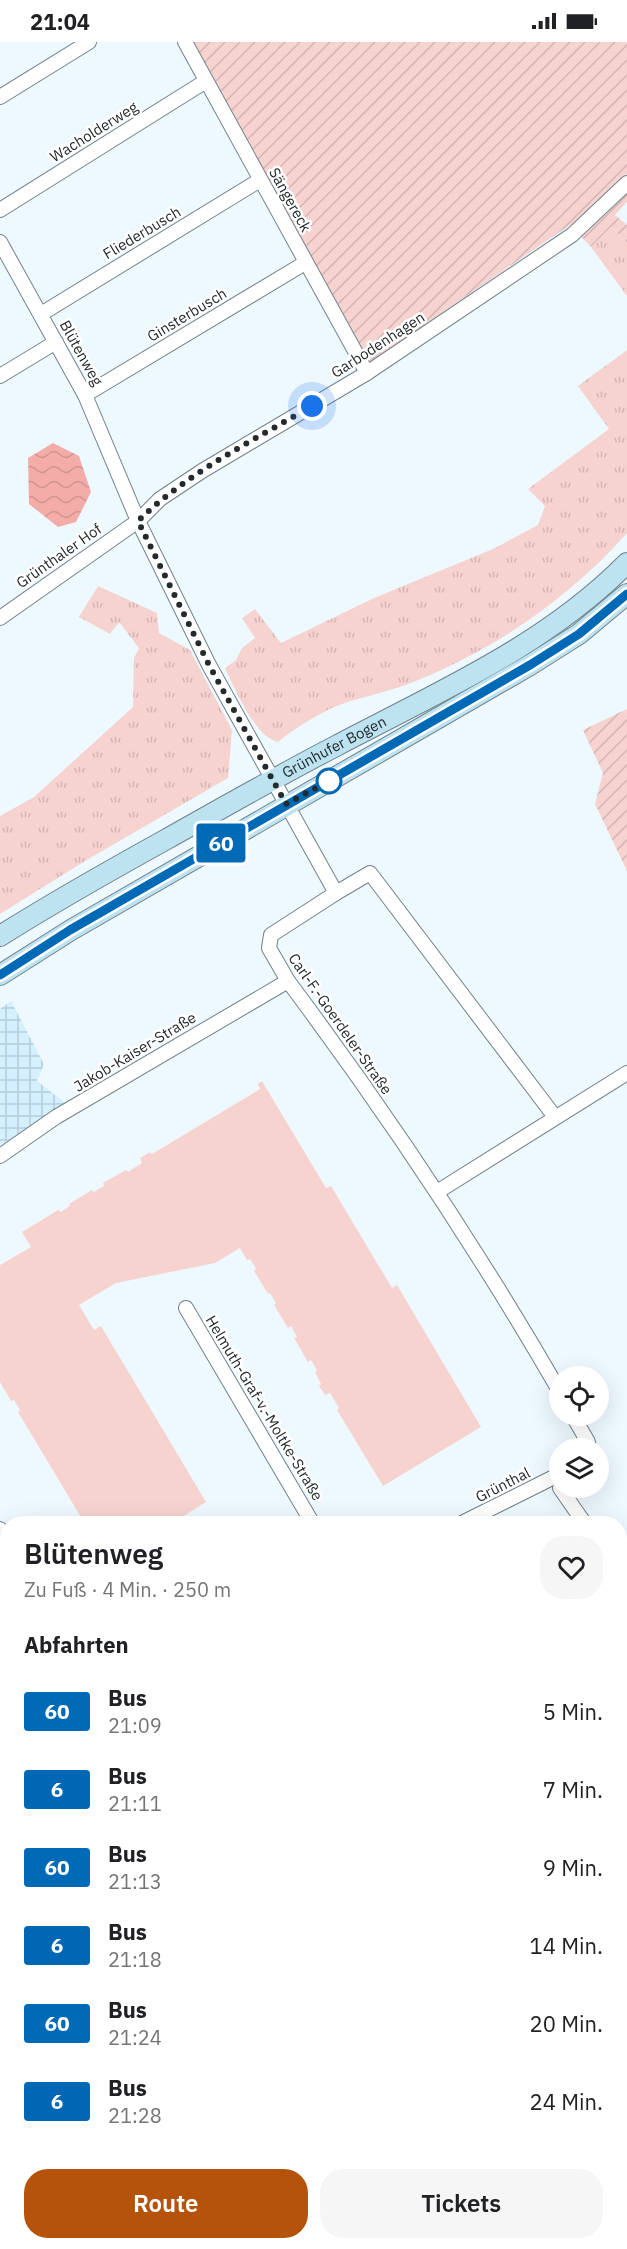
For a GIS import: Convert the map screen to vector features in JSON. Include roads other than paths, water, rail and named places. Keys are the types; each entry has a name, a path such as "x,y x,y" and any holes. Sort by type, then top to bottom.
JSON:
{"main road":[{"name":"Grünhufer Bogen","path":"0,936 39,911 272,779 453,686 532,640 586,601 627,563"},
{"name":"Grünhufer Bogen","path":"0,975 70,930 530,665 579,634 627,594"}],"street":[{"path":"0,98 89,42"},
{"name":"Sängereck","path":"185,42 367,373"},
{"name":"Wacholderweg","path":"0,210 206,81"},
{"name":"Fliederbusch","path":"41,314 260,180"},
{"name":"Garbodenhagen","path":"138,521 160,499 202,471 367,373 572,235 627,183"},
{"name":"Blütenweg","path":"0,242 85,395 138,521 209,665 336,893"},
{"name":"Ginsterbusch","path":"85,395 305,263"},
{"path":"0,376 57,342"},
{"name":"Grünthaler Hof","path":"0,618 138,521"},
{"name":"Carl-F.-Goerdeler-Straße","path":"549,1373 437,1192 288,981 269,948 271,935 370,873 555,1117"},
{"name":"Jakob-Kaiser-Straße","path":"0,1156 56,1117 288,981"},
{"path":"437,1192 627,1073"},
{"name":"Helmuth-Graf-v.-Moltke-Straße","path":"186,1308 308,1516"},
{"name":"Grünthal","path":"479,1516 549,1486"},
{"path":"568,1498 580,1516"}],"water":[{"path":"53,443 79,456 91,492 76,522 58,527 29,504 28,458"}]}
